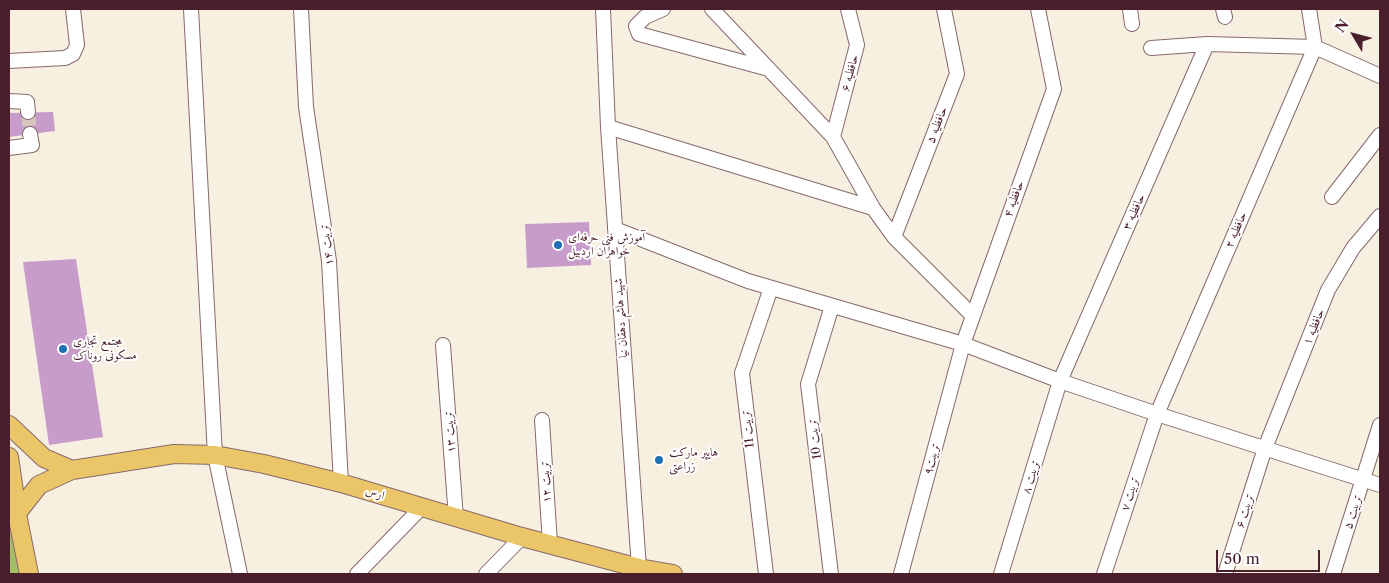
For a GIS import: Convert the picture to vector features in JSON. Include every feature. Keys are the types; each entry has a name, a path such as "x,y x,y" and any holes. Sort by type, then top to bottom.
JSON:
{"main road":[{"path":"9,425 44,458 72,470"},
{"name":"ارس","path":"17,513 39,485 72,470 174,454 215,455 264,464 341,483 636,571 674,574"},
{"path":"9,457 17,513 29,574"}],"street":[{"path":"9,61 65,58 74,54 77,46 73,9"},
{"path":"191,9 215,455 240,574"},
{"name":"تربیت ۱۴","path":"301,9 306,107 329,260 341,483"},
{"name":"شهید هاشم دهقان نیا","path":"603,9 608,126 636,571"},
{"path":"664,9 645,17 636,26 639,34 769,69"},
{"path":"712,9 833,137 873,208 894,237 973,316"},
{"name":"حافظیه ۶","path":"833,137 857,45 848,9"},
{"name":"حافظیه ۵","path":"894,237 957,74 944,9"},
{"name":"حافظیه ۴","path":"963,344 1054,89 1038,9"},
{"path":"1130,9 1132,24"},
{"path":"1309,9 1315,47"},
{"path":"1152,48 1207,44 1315,47 1380,76"},
{"name":"حافظیه ۳","path":"1060,381 1207,44"},
{"name":"حافظیه ۲","path":"1157,414 1315,47"},
{"path":"9,101 27,102 28,112"},
{"path":"608,126 873,208"},
{"path":"9,148 32,145 30,134"},
{"path":"1332,197 1380,135"},
{"name":"حافظیه ۱","path":"1265,448 1328,290 1353,248 1380,216"},
{"path":"615,229 748,281 963,344 1060,381 1157,414 1380,485"},
{"name":"تربیت 11","path":"766,574 742,373 771,288"},
{"name":"تربیت 10","path":"831,574 808,384 832,306"},
{"name":"تربیت۹","path":"901,574 963,344"},
{"name":"تربیت ۱۳","path":"443,345 456,518"},
{"name":"تربیت ۸","path":"1001,574 1060,381"},
{"name":"تربیت ۷","path":"1104,574 1157,414"},
{"name":"تربیت ۱۲","path":"542,420 550,544"},
{"name":"تربیت ۵","path":"1333,574 1380,425"},
{"name":"تربیت ۶","path":"1225,574 1265,448"},
{"path":"357,574 421,508"},
{"path":"486,574 522,537"}],"green space":[{"path":"9,503 21,574 10,574"}],"building":[{"path":"53,112 55,131 9,137 9,113"},
{"name":"آموزش فنی حرفه‌ای خواهران اردبیل","path":"589,222 591,265 527,268 525,224"},
{"name":"مجتمع تجاری مسکونی روناک","path":"76,259 103,437 49,445 23,262"}],"tunnel":[{"path":"28,112 30,134"}],"place":[{"name":"آموزش فنی حرفه‌ای خواهران اردبیل","path":"558,245"},
{"name":"مجتمع تجاری مسکونی روناک","path":"63,349"},
{"name":"هایپر مارکت زراعتی","path":"659,460"}]}
